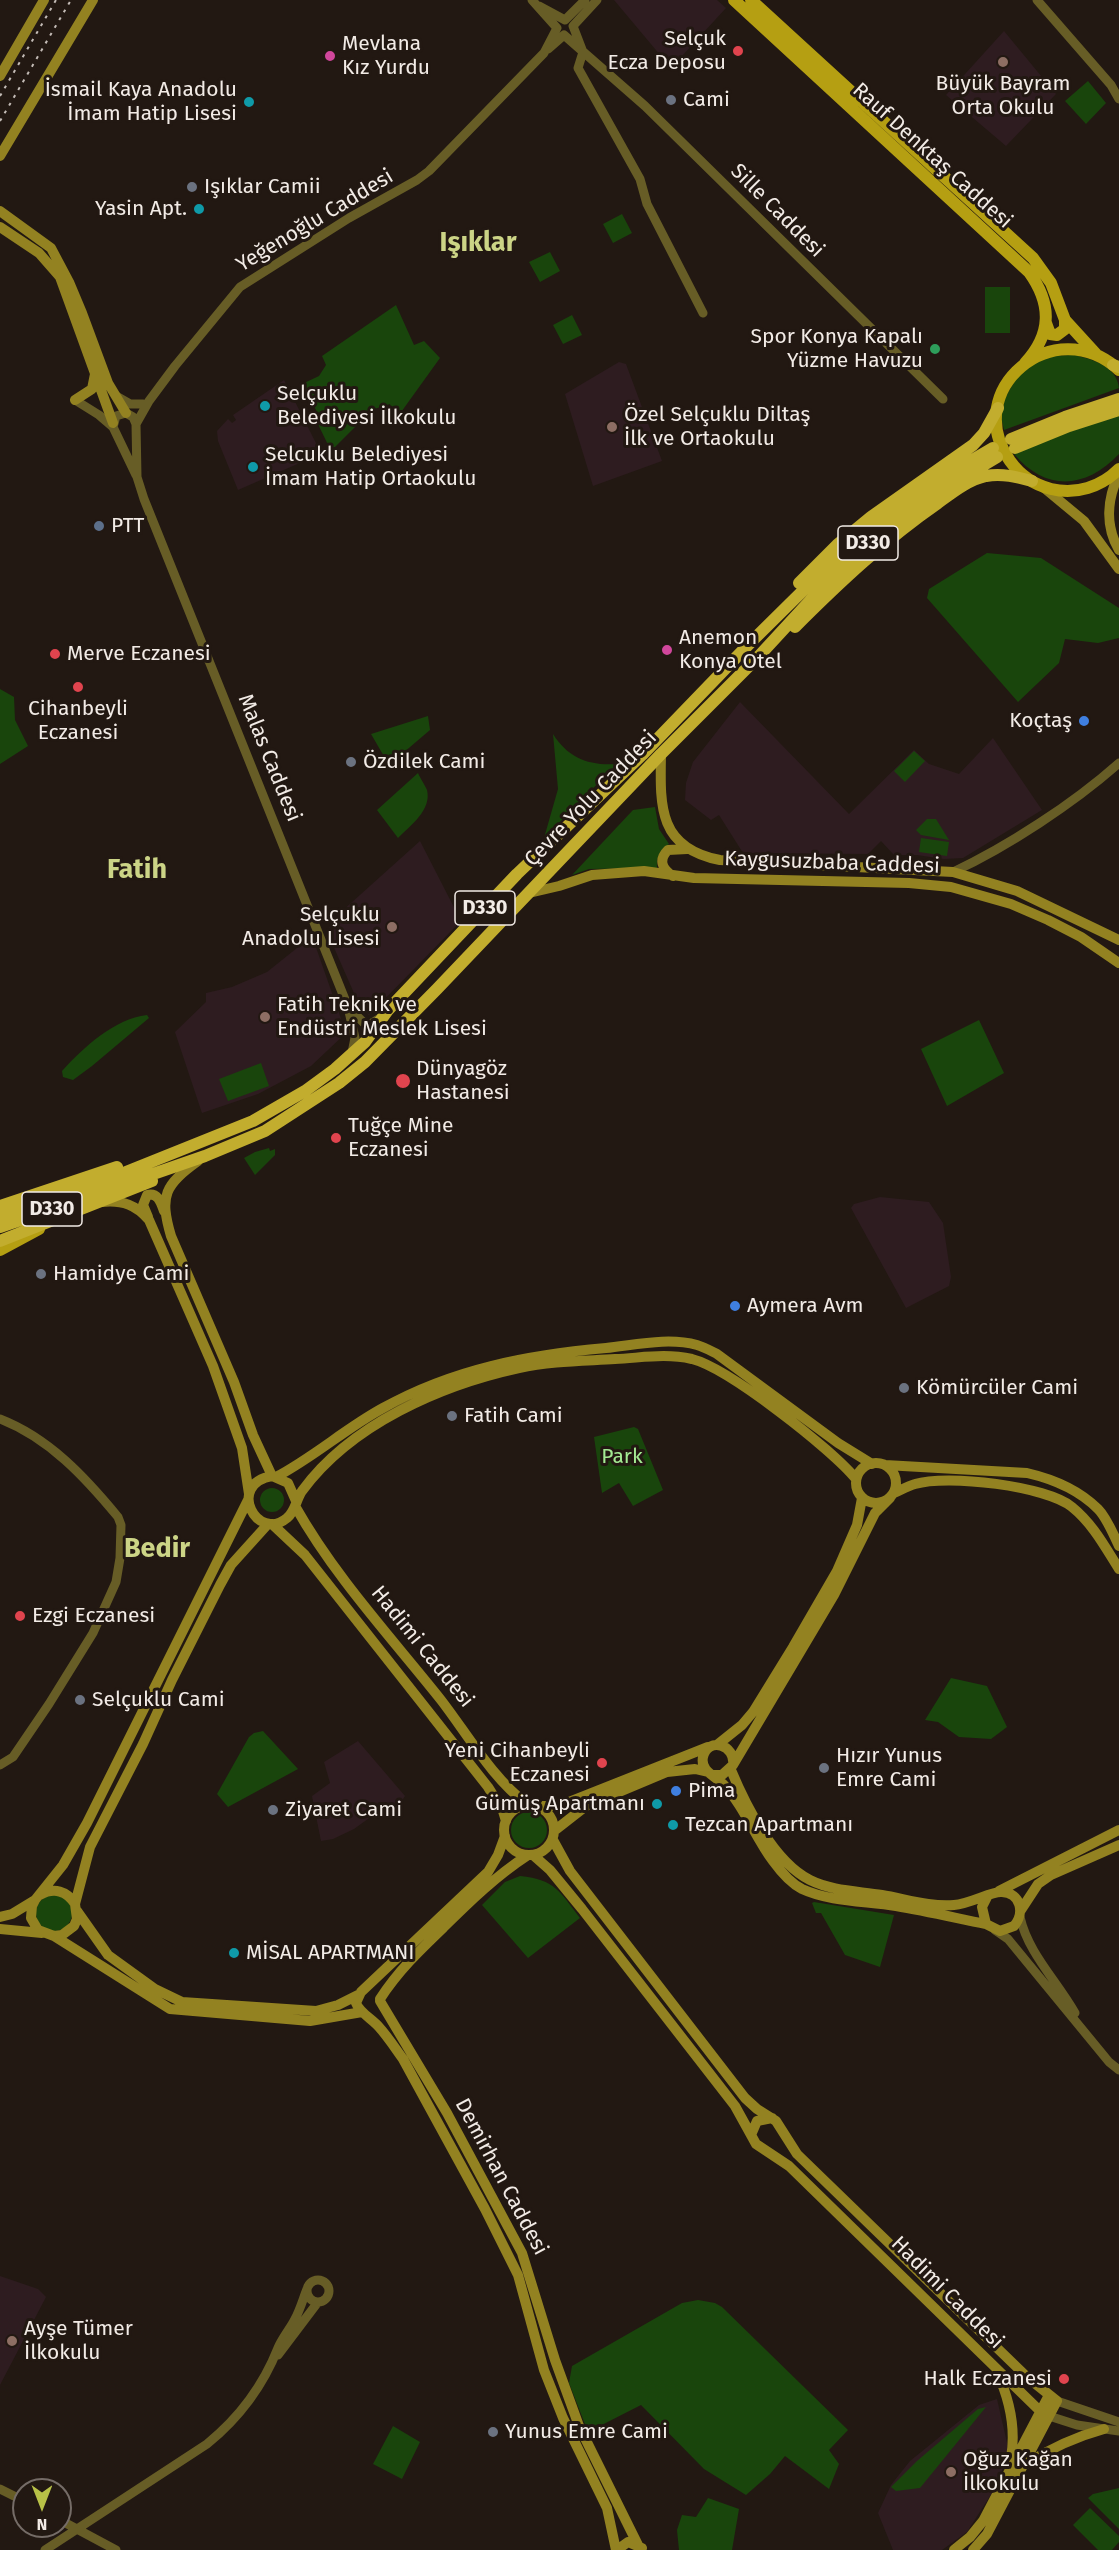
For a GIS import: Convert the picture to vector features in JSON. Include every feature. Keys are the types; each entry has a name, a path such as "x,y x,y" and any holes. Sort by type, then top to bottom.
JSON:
{"highway":[{"path":"1119,399 1050,422 1013,444 1119,410"},
{"path":"751,642 764,621 837,545 894,498 973,445 984,433 998,408"},
{"name":"Çevre Yolu Caddesi","path":"995,453 917,505 861,549 812,596 759,656 661,754 381,1046 339,1083 265,1131 204,1156 102,1186 273,1110 305,1091 350,1056 365,1042 388,1010 517,874 642,755 751,642 848,547 888,514 933,483 995,453"},
{"path":"759,656 795,627 875,550 955,491 978,478 989,475 1014,476 1036,483"},
{"path":"0,1206 150,1156 198,1143"},
{"path":"0,1241 175,1172 204,1156"},
{"name":"D330","path":"0,1218 102,1186"},
{"name":"D330","path":"0,1227 102,1186"}],"main road":[{"path":"0,76 44,0"},
{"path":"0,156 93,0"},
{"name":"Rauf Denktaş Caddesi","path":"734,0 1024,266 1042,296 1046,309 1046,323"},
{"name":"Rauf Denktaş Caddesi","path":"752,0 1033,258 1052,283 1065,320 1096,354"},
{"path":"0,211 51,248 69,282 100,366 127,413"},
{"path":"0,227 39,253 60,277 110,410 114,428"},
{"path":"1046,323 1050,334 1057,335 1065,330 1065,320"},
{"path":"1046,323 1041,342 1006,386 998,408 997,426 1004,450 1013,465 1070,507 1084,521 1119,569"},
{"path":"1025,363 1045,352 1062,349 1096,354 1117,368"},
{"path":"75,400 92,389 95,370"},
{"path":"1036,483 1058,490 1081,490 1102,482 1119,469"},
{"path":"1119,474 1114,485 1109,517 1112,537 1119,550"},
{"path":"661,754 663,812 671,831 688,849"},
{"path":"674,876 666,871 662,864 662,855 668,850 688,849"},
{"name":"Kaygusuzbaba Caddesi","path":"688,849 720,860 953,872 1017,891 1119,940"},
{"name":"Kaygusuzbaba Caddesi","path":"529,893 592,875 644,871 674,876 951,887 1011,904 1048,920 1080,937 1119,963"},
{"path":"165,1214 166,1199 171,1183 204,1156"},
{"path":"270,1524 256,1518 252,1513 242,1448 213,1366 149,1220 143,1204 147,1195 153,1194 158,1197 171,1236 234,1382 253,1435 274,1476 293,1488 296,1503"},
{"path":"99,1203 127,1203 139,1209 149,1220"},
{"path":"0,1250 52,1222"},
{"path":"42,1933 31,1918 32,1906 63,1865 87,1823 257,1482 274,1476 320,1452 383,1408 425,1387 465,1371 545,1353 669,1342 696,1345 717,1354 838,1443 872,1464 1027,1473 1048,1478 1066,1486 1099,1510 1119,1546"},
{"path":"54,1936 68,1931 76,1918 76,1907 90,1846 231,1565 270,1524 287,1519 296,1503 329,1459 379,1424 428,1398 520,1367 580,1360 661,1355 693,1360 728,1376 846,1467 856,1479"},
{"path":"872,1464 861,1469 856,1479 856,1486 862,1498 867,1502 879,1503 916,1483 945,1480 1030,1489 1057,1497 1072,1507 1097,1532 1119,1569"},
{"path":"0,1929 54,1936 170,2009 310,2021 376,2010 392,1980 470,1901 496,1877 530,1855 541,1852 554,1835 586,1806 667,1772 688,1769 722,1775 732,1768 834,1595 875,1513 892,1495 896,1480 885,1465"},
{"path":"862,1498 857,1525 837,1571 793,1647 753,1712 741,1725 707,1749 702,1758 710,1773 732,1796 772,1861 792,1882 803,1889 819,1894 898,1906 991,1927 1010,1929 1038,1884 1051,1875 1119,1845"},
{"name":"Hadimi Caddesi","path":"296,1503 325,1556 338,1574 435,1693 512,1794 532,1806"},
{"name":"Hadimi Caddesi","path":"270,1524 305,1555 364,1629 488,1787 506,1821"},
{"path":"0,1917 12,1914 37,1897 53,1890 60,1891 72,1898 108,1955 155,1989 182,2002 316,2011 338,2005 361,1993 488,1872 498,1856 505,1836 506,1821 514,1810 532,1806 559,1806 714,1745 730,1751 739,1792 782,1857 809,1880 836,1888 936,1905 957,1905 999,1892 1119,1830"},
{"path":"505,1836 513,1850 530,1855 550,1870 582,1909 735,2106 756,2144 765,2148 778,2143 782,2129 772,2118 745,2098 570,1871 554,1835 550,1816 532,1806"},
{"path":"999,1892 1005,1892 1016,1898 1020,1914"},
{"path":"987,1897 982,1907 991,1927"},
{"path":"392,1980 390,2006 394,2022"},
{"path":"361,1993 375,1992 380,2000"},
{"path":"361,1993 357,2006 364,2013"},
{"name":"Demirhan Caddesi","path":"380,2000 470,2154 494,2205 522,2253 555,2360 579,2426 641,2547"},
{"name":"Demirhan Caddesi","path":"364,2013 389,2038 403,2059 486,2209 518,2275 544,2370 574,2442 607,2508 616,2550"},
{"path":"751,2134 753,2124 772,2118"},
{"name":"Hadimi Caddesi","path":"782,2129 797,2154 812,2169 1027,2377 1053,2398"},
{"name":"Hadimi Caddesi","path":"765,2148 789,2166 1045,2414"},
{"path":"996,2368 1011,2416 1013,2445 1009,2471"},
{"path":"954,2550 970,2537 983,2521 1009,2471 1053,2398"},
{"path":"973,2550 987,2534 1026,2464 1045,2414"},
{"path":"1026,2464 1050,2448 1104,2429"},
{"path":"616,2550 628,2542 641,2547"}],"street":[{"path":"585,0 569,23 571,32 561,32 559,23 569,23 597,0"},
{"path":"1037,0 1112,85 1119,99"},
{"path":"534,3 569,23 583,52 579,68 640,179 647,204 703,313"},
{"name":"Sille Caddesi","path":"534,3 561,32 645,106 943,399"},
{"name":"Yeğenoğlu Caddesi","path":"146,403 240,288 350,218 417,180 442,158 544,53 561,32"},
{"path":"116,396 130,404 146,403"},
{"path":"75,400 99,415 114,428 128,435 146,403"},
{"path":"137,477 114,428 116,416 146,403"},
{"path":"127,413 133,417 135,426 137,477"},
{"name":"Malas Caddesi","path":"137,477 348,1007 356,1038 350,1056"},
{"path":"953,872 978,860 1064,806 1119,763"},
{"path":"348,1007 367,1026 374,1023 388,1010"},
{"path":"0,1419 25,1429 83,1476 118,1517 121,1525 120,1558 116,1582 93,1633 13,1757 0,1765"},
{"path":"1020,1914 1033,1950 1063,1992 1084,2031"},
{"path":"991,1927 1008,1940 1109,2062 1119,2070"},
{"path":"276,2357 278,2348 302,2305 307,2289 311,2283 318,2280 327,2285 328,2295 324,2301 318,2302 310,2299 307,2289"},
{"path":"45,2550 207,2444 230,2425 246,2405 276,2357 284,2350 318,2302"},
{"name":"Hadimi Caddesi","path":"1053,2398 1119,2422"},
{"name":"Hadimi Caddesi","path":"1045,2414 1077,2425 1119,2431"},
{"path":"72,2527 116,2550"}],"shaded area":[{"path":"614,0 717,0 726,8 671,68"},
{"name":"Büyük Bayram Orta Okulu","path":"1004,31 1056,94 1006,146 946,95"},
{"name":"Özel Selçuklu Diltaş İlk ve Ortaokulu","path":"619,362 626,364 662,461 593,486 565,394"},
{"path":"284,380 321,453 310,458 306,453 299,457 302,462 238,490 218,441 217,431 228,419 232,423 236,420 233,415"},
{"path":"740,702 849,814 914,750 929,764 959,774 993,738 1042,810 963,858 944,859 917,855 894,855 881,841 868,854 743,853 719,815 711,820 685,800 686,783 693,762"},
{"name":"Selçuklu Anadolu Lisesi","path":"420,841 461,921 369,1015 361,1009 328,934 331,921"},
{"name":"Fatih Teknik ve Endüstri Meslek Lisesi","path":"312,936 346,1033 311,1066 258,1094 202,1113 175,1032 206,1002 206,993 232,987 267,972"},
{"path":"880,1197 929,1202 943,1223 951,1277 949,1286 906,1308 851,1208 854,1204"},
{"path":"358,1741 405,1796 401,1802 379,1811 354,1829 333,1839 321,1841 312,1796 330,1783 324,1762"},
{"name":"Ayşe Tümer İlkokulu","path":"0,2276 38,2289 46,2297 0,2385"},
{"name":"Oğuz Kağan İlkokulu","path":"997,2399 1008,2447 999,2482 967,2532 942,2550 893,2550 878,2513 891,2485 910,2461 979,2405"}],"green space":[{"path":"1088,81 1106,103 1086,124 1065,101"},
{"path":"622,214 632,233 613,243 603,224"},
{"path":"550,252 560,271 540,282 529,262"},
{"path":"985,287 1010,287 1010,333 985,333"},
{"path":"396,305 414,345 424,341 440,358 399,415 392,411 390,404 371,410 373,417 358,424 331,451 316,420 316,410 302,384 319,376 326,365 322,356"},
{"path":"572,315 582,335 563,344 553,325"},
{"path":"1074,355 1096,361 1109,369 1114,374 1119,388 1004,430 1001,417 1005,398 1018,375 1045,356"},
{"path":"1119,415 1119,454 1106,466 1080,479 1053,480 1039,475 1014,454 1074,428"},
{"path":"987,553 1041,558 1119,608 1119,638 1098,643 1065,639 1059,663 1018,702 927,598 929,589"},
{"path":"0,689 14,697 15,720 28,746 0,764"},
{"path":"428,716 430,730 389,765 371,734"},
{"path":"553,734 565,749 580,759 597,764 617,764 544,838 558,789"},
{"path":"914,751 925,761 905,782 894,771"},
{"path":"418,773 427,790 426,804 419,817 398,838 377,810"},
{"path":"655,807 659,829 669,844 659,854 657,868 589,869 572,875 633,810"},
{"path":"927,819 936,819 949,840 921,835 916,830"},
{"path":"921,838 949,842 947,856 919,852"},
{"path":"147,1015 149,1018 92,1066 73,1080 63,1077 62,1071 100,1036 123,1022"},
{"path":"979,1020 1004,1073 947,1106 921,1049"},
{"path":"261,1063 269,1086 228,1101 219,1079"},
{"path":"269,1148 270,1151 275,1149 275,1155 255,1175 244,1158"},
{"name":"Park","path":"634,1427 638,1429 663,1490 633,1506 619,1483 602,1493 594,1437"},
{"path":"272,1488 281,1491 284,1500 281,1509 272,1512 263,1509 260,1500 263,1491"},
{"path":"951,1678 987,1686 1007,1727 991,1739 959,1737 938,1722 925,1720"},
{"path":"263,1731 298,1769 228,1807 217,1794 249,1737"},
{"path":"529,1812 542,1817 547,1830 542,1843 529,1848 516,1843 511,1830 516,1817"},
{"path":"520,1876 542,1880 556,1888 580,1918 528,1958 482,1905 505,1882"},
{"path":"54,1895 66,1901 72,1913 66,1925 54,1931 42,1925 36,1913 42,1901"},
{"path":"812,1903 894,1915 880,1967 845,1955 821,1913 816,1913"},
{"path":"698,2300 715,2303 722,2307 848,2430 829,2450 839,2464 829,2489 785,2456 770,2474 746,2495 704,2469 641,2405 588,2432 569,2383 572,2366 682,2303"},
{"path":"986,2407 920,2488 896,2491 891,2487 917,2461 978,2409"},
{"path":"393,2426 420,2442 402,2479 373,2464"},
{"path":"1119,2488 1119,2529 1088,2498 1093,2494"},
{"path":"708,2498 739,2509 732,2550 679,2550 677,2530 682,2515 696,2517"},
{"path":"1090,2508 1119,2536 1119,2542 1112,2550 1098,2550 1073,2525"}],"railway":[{"path":"0,96 56,0"},
{"path":"0,121 71,0"}],"place":[{"name":"Selçuk Ecza Deposu","path":"738,51"},
{"name":"Mevlana Kız Yurdu","path":"330,56"},
{"name":"Büyük Bayram Orta Okulu","path":"1003,62"},
{"name":"Cami","path":"671,100"},
{"name":"İsmail Kaya Anadolu İmam Hatip Lisesi","path":"249,102"},
{"name":"Işıklar Camii","path":"192,187"},
{"name":"Yasin Apt.","path":"199,209"},
{"name":"Spor Konya Kapalı Yüzme Havuzu","path":"935,349"},
{"name":"Selçuklu Belediyesi İlkokulu","path":"265,406"},
{"name":"Özel Selçuklu Diltaş İlk ve Ortaokulu","path":"612,427"},
{"name":"Selcuklu Belediyesi İmam Hatip Ortaokulu","path":"253,467"},
{"name":"PTT","path":"99,526"},
{"name":"Anemon Konya Otel","path":"667,650"},
{"name":"Merve Eczanesi","path":"55,654"},
{"name":"Cihanbeyli Eczanesi","path":"78,687"},
{"name":"Koçtaş","path":"1084,721"},
{"name":"Özdilek Cami","path":"351,762"},
{"name":"Selçuklu Anadolu Lisesi","path":"392,927"},
{"name":"Fatih Teknik ve Endüstri Meslek Lisesi","path":"265,1017"},
{"name":"Dünyagöz Hastanesi","path":"403,1081"},
{"name":"Tuğçe Mine Eczanesi","path":"336,1138"},
{"name":"Hamidye Cami","path":"41,1274"},
{"name":"Aymera Avm","path":"735,1306"},
{"name":"Kömürcüler Cami","path":"904,1388"},
{"name":"Fatih Cami","path":"452,1416"},
{"name":"Ezgi Eczanesi","path":"20,1616"},
{"name":"Selçuklu Cami","path":"80,1700"},
{"name":"Yeni Cihanbeyli Eczanesi","path":"602,1763"},
{"name":"Hızır Yunus Emre Cami","path":"824,1768"},
{"name":"Pima","path":"676,1791"},
{"name":"Gümüş Apartmanı","path":"657,1804"},
{"name":"Ziyaret Cami","path":"273,1810"},
{"name":"Tezcan Apartmanı","path":"673,1825"},
{"name":"MİSAL APARTMANI","path":"234,1953"},
{"name":"Ayşe Tümer İlkokulu","path":"12,2341"},
{"name":"Halk Eczanesi","path":"1064,2379"},
{"name":"Yunus Emre Cami","path":"493,2432"},
{"name":"Oğuz Kağan İlkokulu","path":"951,2472"}],"district":[{"name":"Işıklar","path":"478,243"},
{"name":"Fatih","path":"137,870"},
{"name":"Bedir","path":"157,1549"}]}
